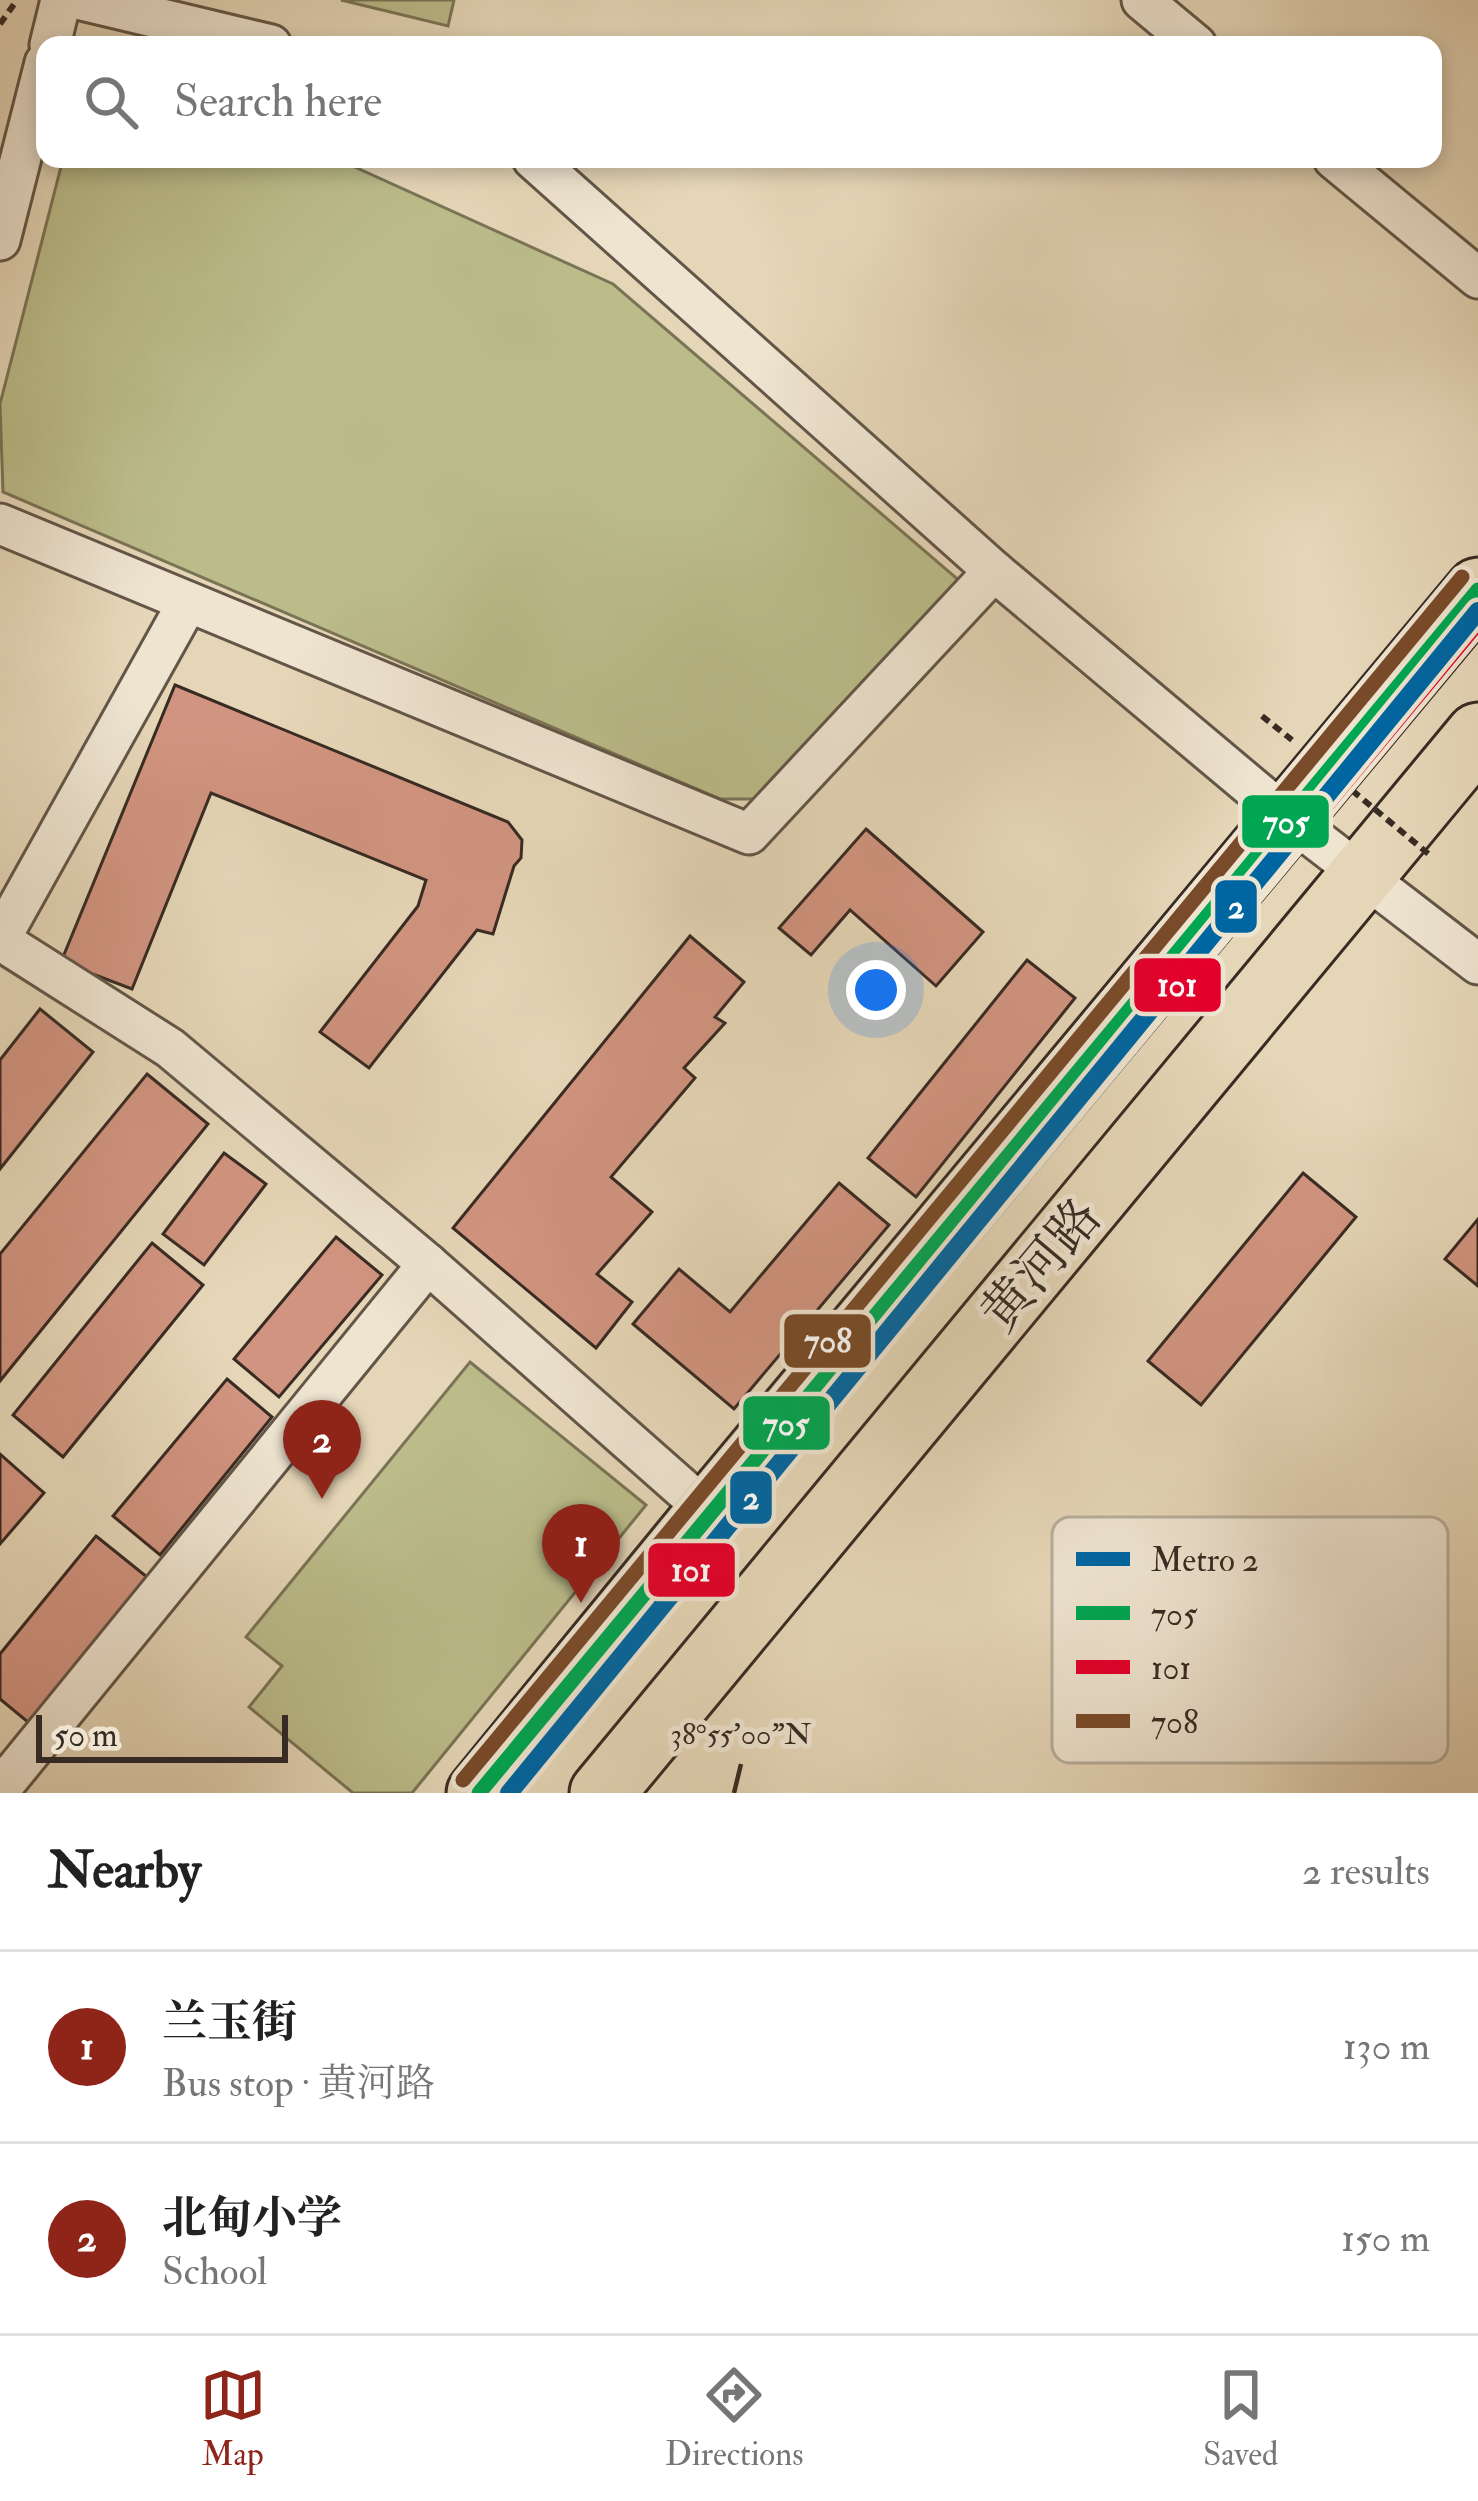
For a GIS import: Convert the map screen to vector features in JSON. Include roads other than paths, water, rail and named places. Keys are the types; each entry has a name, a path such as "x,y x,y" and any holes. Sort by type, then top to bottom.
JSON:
{"main road":[{"name":"黄河路","path":"479,1793 1478,590"},
{"name":"黄河路","path":"602,1793 1478,735"}],"street":[{"path":"52,36 61,0"},
{"path":"82,0 233,36"},
{"path":"1142,0 1185,36"},
{"path":"0,240 36,98"},
{"path":"543,168 994,571 1287,817 1478,964"},
{"path":"1345,168 1478,278"},
{"path":"0,524 749,834 994,571"},
{"path":"188,602 0,939 170,1048 428,1264 709,1512"},
{"path":"7,1785 428,1264"}],"metro line":[{"name":"2","path":"509,1793 1478,611"}],"place":[{"name":"北甸小学","path":"322,1499"},
{"name":"兰玉街","path":"581,1603"}]}
